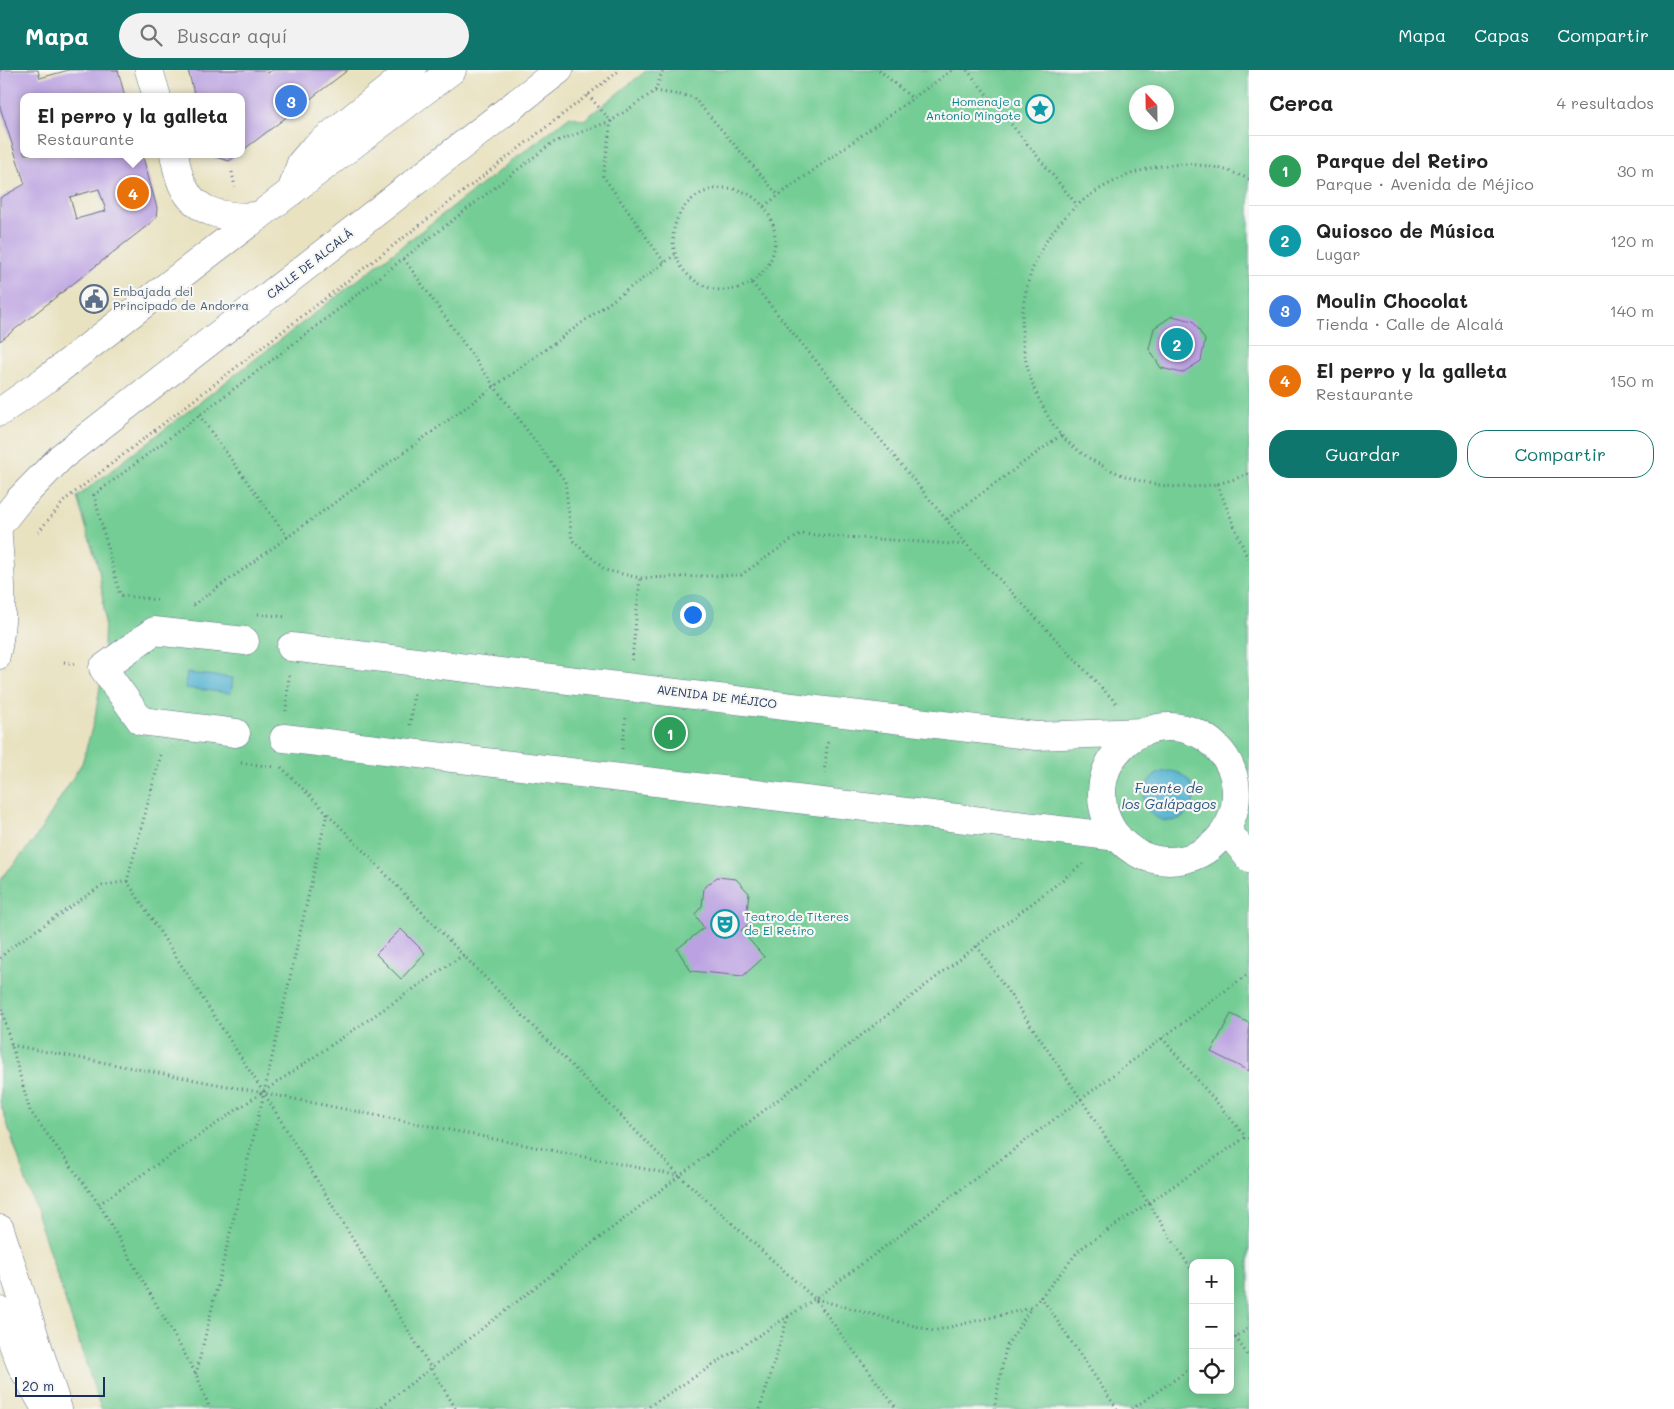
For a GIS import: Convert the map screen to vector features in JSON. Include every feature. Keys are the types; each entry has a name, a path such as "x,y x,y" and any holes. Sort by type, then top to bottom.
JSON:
{"street":[{"path":"149,70 156,93"},
{"path":"291,192 301,163 314,149 412,70"},
{"path":"0,412 44,381 452,70"},
{"name":"CALLE DE ALCALÁ","path":"1,522 24,494 61,457 559,70"},
{"path":"175,158 182,184 189,196 198,205 213,214 237,218 259,216"},
{"path":"236,733 141,721 103,668 154,630 245,641"},
{"name":"AVENIDA DE MÉJICO","path":"291,647 1036,736 1143,732"},
{"path":"1161,727 1181,728 1199,734 1214,745 1238,755 1234,776 1236,794 1233,813 1226,829 1217,841 1205,851 1192,857 1177,861 1163,861 1135,853 1123,844 1112,831 1105,816 1101,800 1102,782 1107,766 1116,752 1128,740 1143,732 1161,727"},
{"path":"284,738 1118,837"},
{"path":"1226,829 1249,858"},
{"path":"0,1229 58,1409"},
{"path":"0,1311 21,1365 46,1409"}],"lane":[{"path":"0,660 4,648 6,601 1,522"}],"path":[{"path":"38,532 66,499 620,70"},
{"path":"154,630 158,600 120,595 94,495 552,143 611,121 655,91 664,70"},
{"path":"879,70 912,98"},
{"path":"764,206 952,70"},
{"path":"967,70 1077,205"},
{"path":"655,91 693,97 778,196"},
{"path":"588,95 611,121 603,176 664,262"},
{"path":"1249,178 1230,171 1198,165 1165,165 1133,172 1104,186 1077,205 1060,222 1045,242 1034,264 1026,288 1022,312 1022,337 1026,361 1033,385 1043,407 1061,434 1095,462 1117,474 1141,482 1166,487 1192,488 1217,484 1249,473"},
{"path":"232,172 236,189"},
{"path":"716,188 734,188 750,194 764,206 772,218 776,232 776,247 771,261 763,273 752,283 738,289 722,291 706,288 692,280 681,269 674,255 672,237 676,220 685,205 700,194 716,188"},
{"path":"191,606 288,538 674,255"},
{"path":"404,258 494,386 565,481 572,540 605,570 640,578 741,575 800,534 967,545"},
{"path":"752,283 967,545 1143,732"},
{"path":"199,415 288,538"},
{"path":"946,519 1061,434"},
{"path":"1217,484 1249,562"},
{"path":"636,624 640,578"},
{"path":"291,647 281,768 328,813 463,955 680,1176 815,1299 896,1409"},
{"path":"406,753 417,662"},
{"path":"820,803 832,711"},
{"path":"151,753 160,754 127,881 264,1092 456,1409"},
{"path":"196,1374 264,1092 328,813"},
{"path":"378,1409 1118,837"},
{"path":"0,958 13,946 101,886 127,881"},
{"path":"977,946 1081,1099 1189,1266"},
{"path":"99,1204 463,955"},
{"path":"645,1409 815,1299 1249,973"},
{"path":"0,1004 30,1111 99,1204 196,1374 210,1409"},
{"path":"994,1409 1006,1347 1031,1308 1080,1249 1248,1137 1162,1038"},
{"path":"11,1045 264,1092 680,1176"},
{"path":"1041,1297 1117,1409"},
{"path":"815,1299 933,1331 1031,1308"},
{"path":"760,1409 788,1315"},
{"path":"1236,1337 1249,1328"},
{"path":"1234,1334 1249,1357"},
{"path":"1132,1409 1189,1370"}],"green space":[{"path":"647,70 1249,70 1249,1409 101,1409 0,1102 0,880 35,839 82,763 95,717 103,668 105,617 99,570 77,497 570,116 584,120"}],"water":[{"path":"187,673 233,678 231,693 185,688"},
{"name":"Fuente de los Galápagos","path":"1164,771 1174,771 1187,778 1194,791 1194,801 1187,814 1174,821 1164,821 1155,817 1148,810 1144,801 1144,791 1148,782 1155,775"}],"building":[{"path":"0,70 38,70 40,78 69,70 118,70 124,93 20,93 20,158 143,158 157,208 156,218 0,341 0,198 25,184 0,107","holes":["99,189 106,211 76,219 70,197"]},
{"path":"188,70 267,70 268,73 272,70 348,70 245,149 245,93 194,93"},
{"path":"219,158 233,158 229,161"},
{"path":"1172,316 1193,321 1205,340 1201,361 1182,373 1161,368 1149,349 1154,328"},
{"name":"Teatro de Títeres de El Retiro","path":"717,877 736,879 749,893 747,912 753,921 741,930 764,957 743,976 691,971 677,949 704,928 695,914 702,906 704,888"},
{"path":"401,929 425,953 401,979 376,954"},
{"path":"1231,1014 1249,1023 1249,1071 1211,1052"}],"place":[{"name":"Moulin Chocolat","path":"291,101"},
{"name":"Homenaje a Antonio Mingote","path":"1040,109"},
{"name":"El perro y la galleta","path":"133,193"},
{"name":"Embajada del Principado de Andorra","path":"94,299"},
{"name":"Quiosco de Música","path":"1177,344"},
{"name":"Parque del Retiro","path":"670,733"},
{"name":"Teatro de Títeres de El Retiro","path":"725,924"}]}
